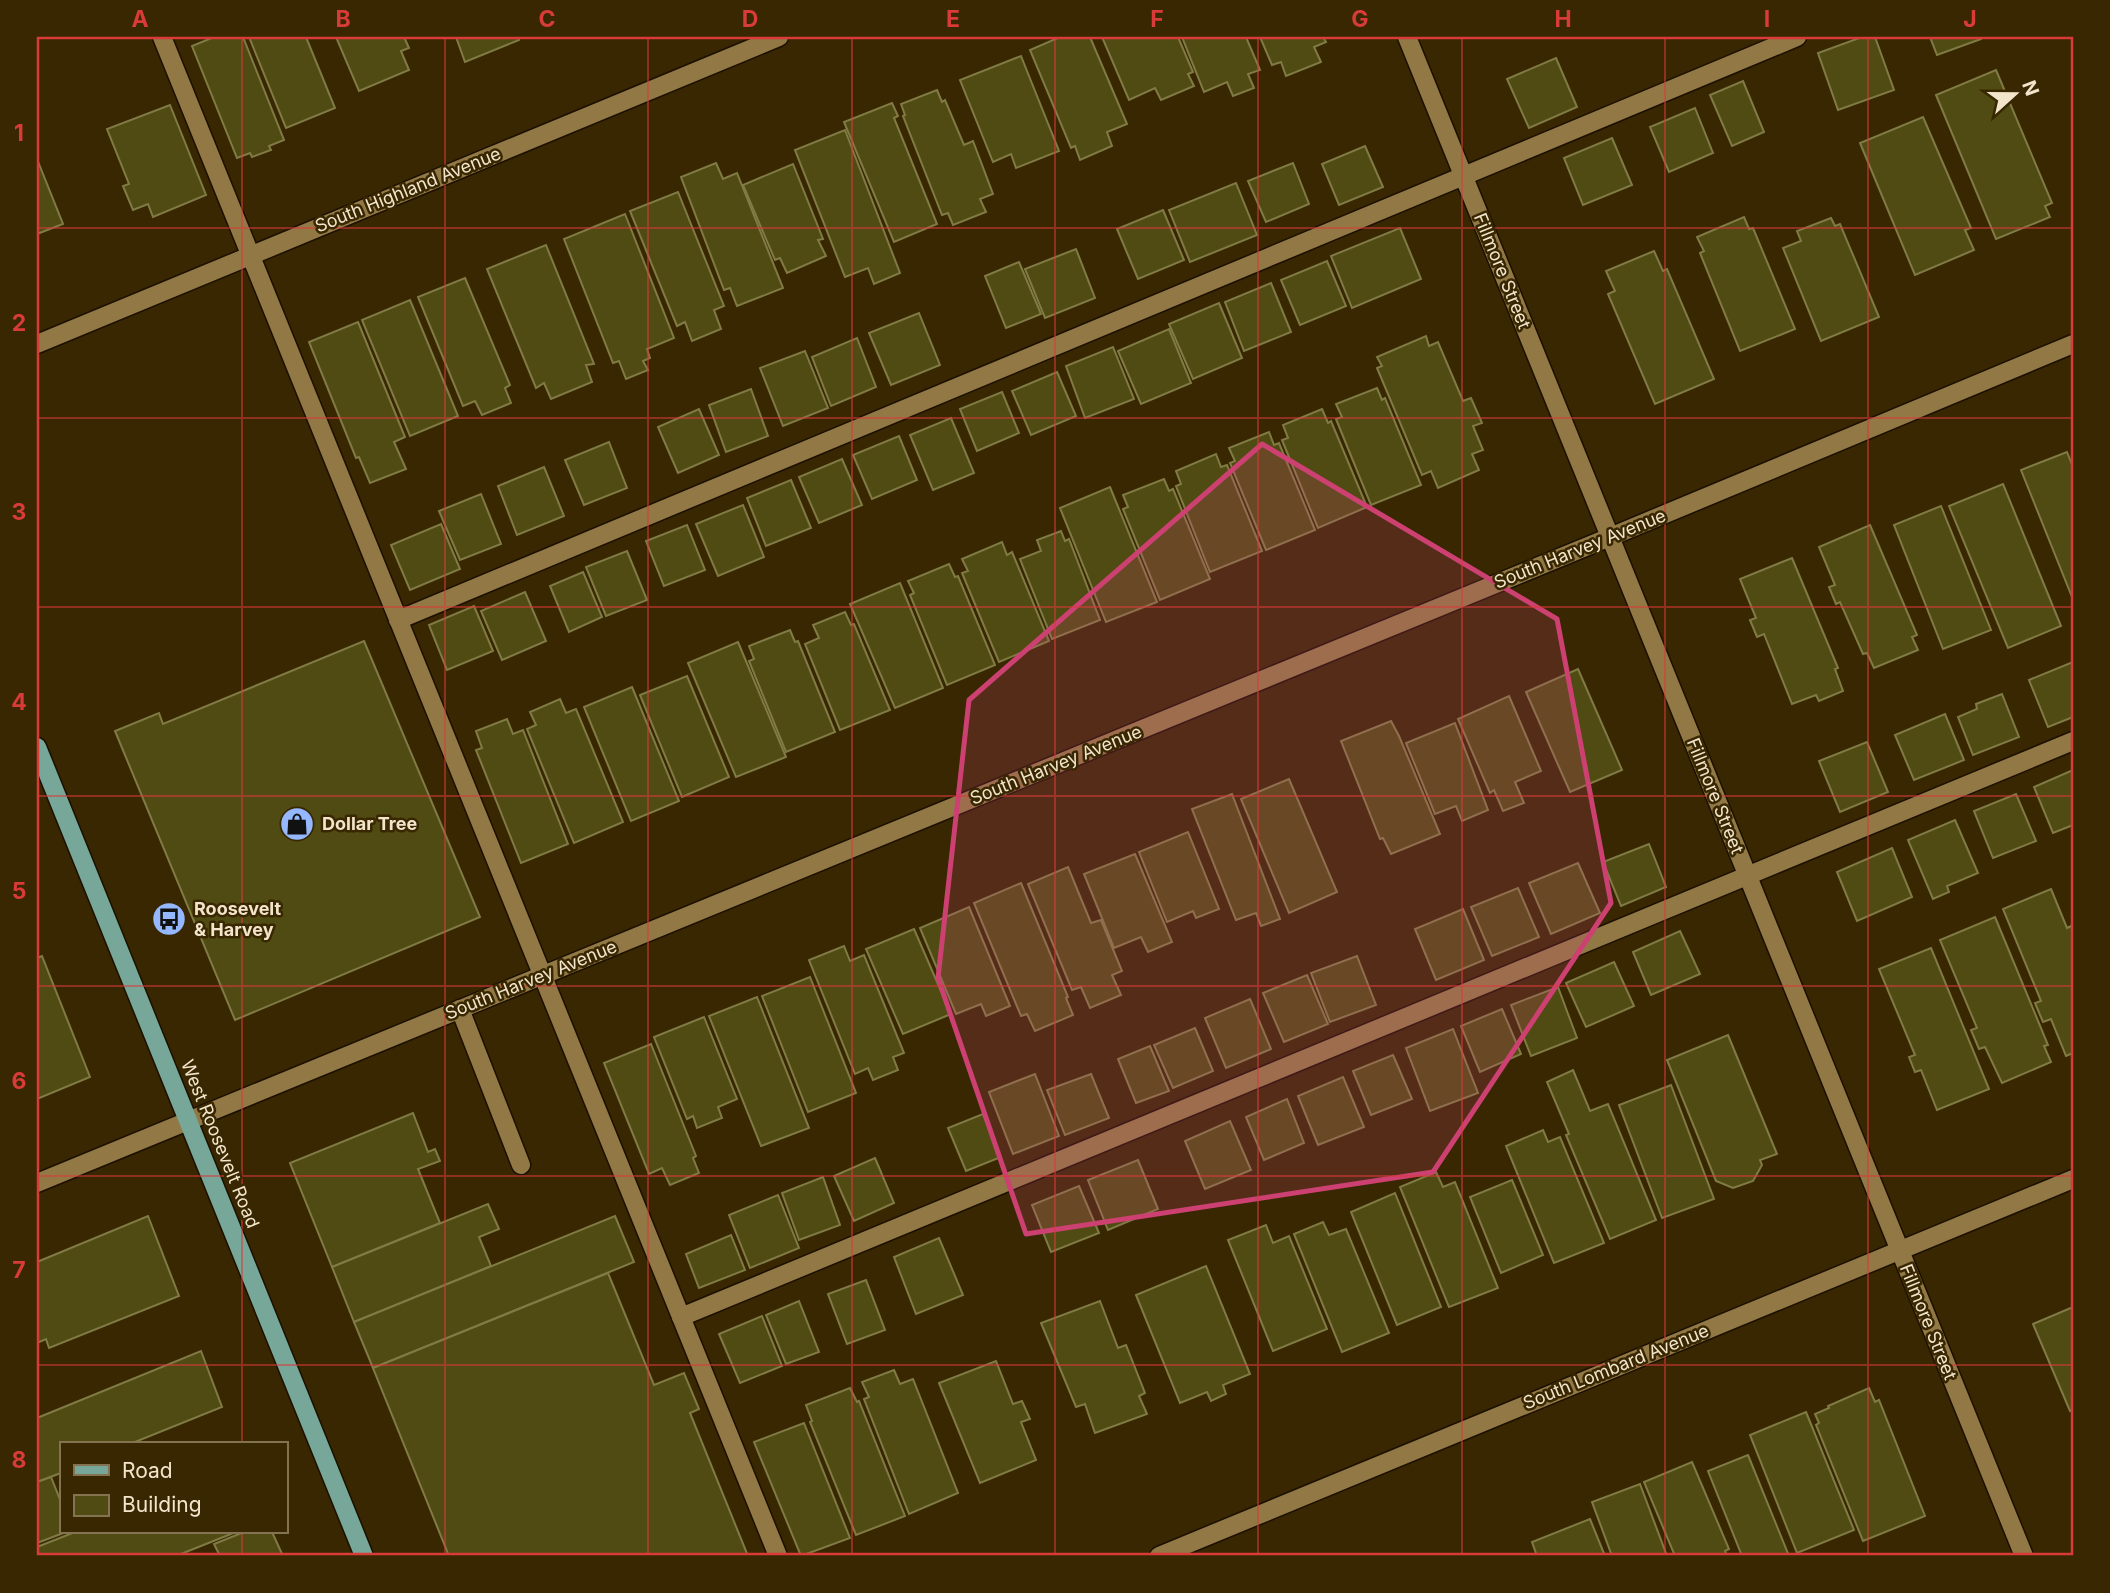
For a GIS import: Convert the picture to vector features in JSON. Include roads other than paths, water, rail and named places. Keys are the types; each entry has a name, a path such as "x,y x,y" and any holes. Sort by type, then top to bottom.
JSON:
{"main road":[{"name":"West Roosevelt Road","path":"37,747 364,1556"}],"street":[{"path":"162,37 778,1556"},
{"name":"South Highland Avenue","path":"37,344 779,37"},
{"name":"Fillmore Street","path":"1407,37 2024,1556"},
{"path":"398,620 1797,37"},
{"name":"South Harvey Avenue","path":"37,1182 1610,537 2073,344"},
{"path":"681,1317 2073,741"},
{"path":"460,1009 521,1165"},
{"name":"South Lombard Avenue","path":"1158,1556 2073,1179"}],"place":[{"name":"Dollar Tree","path":"297,824"},
{"name":"Roosevelt & Harvey","path":"169,919"}]}
